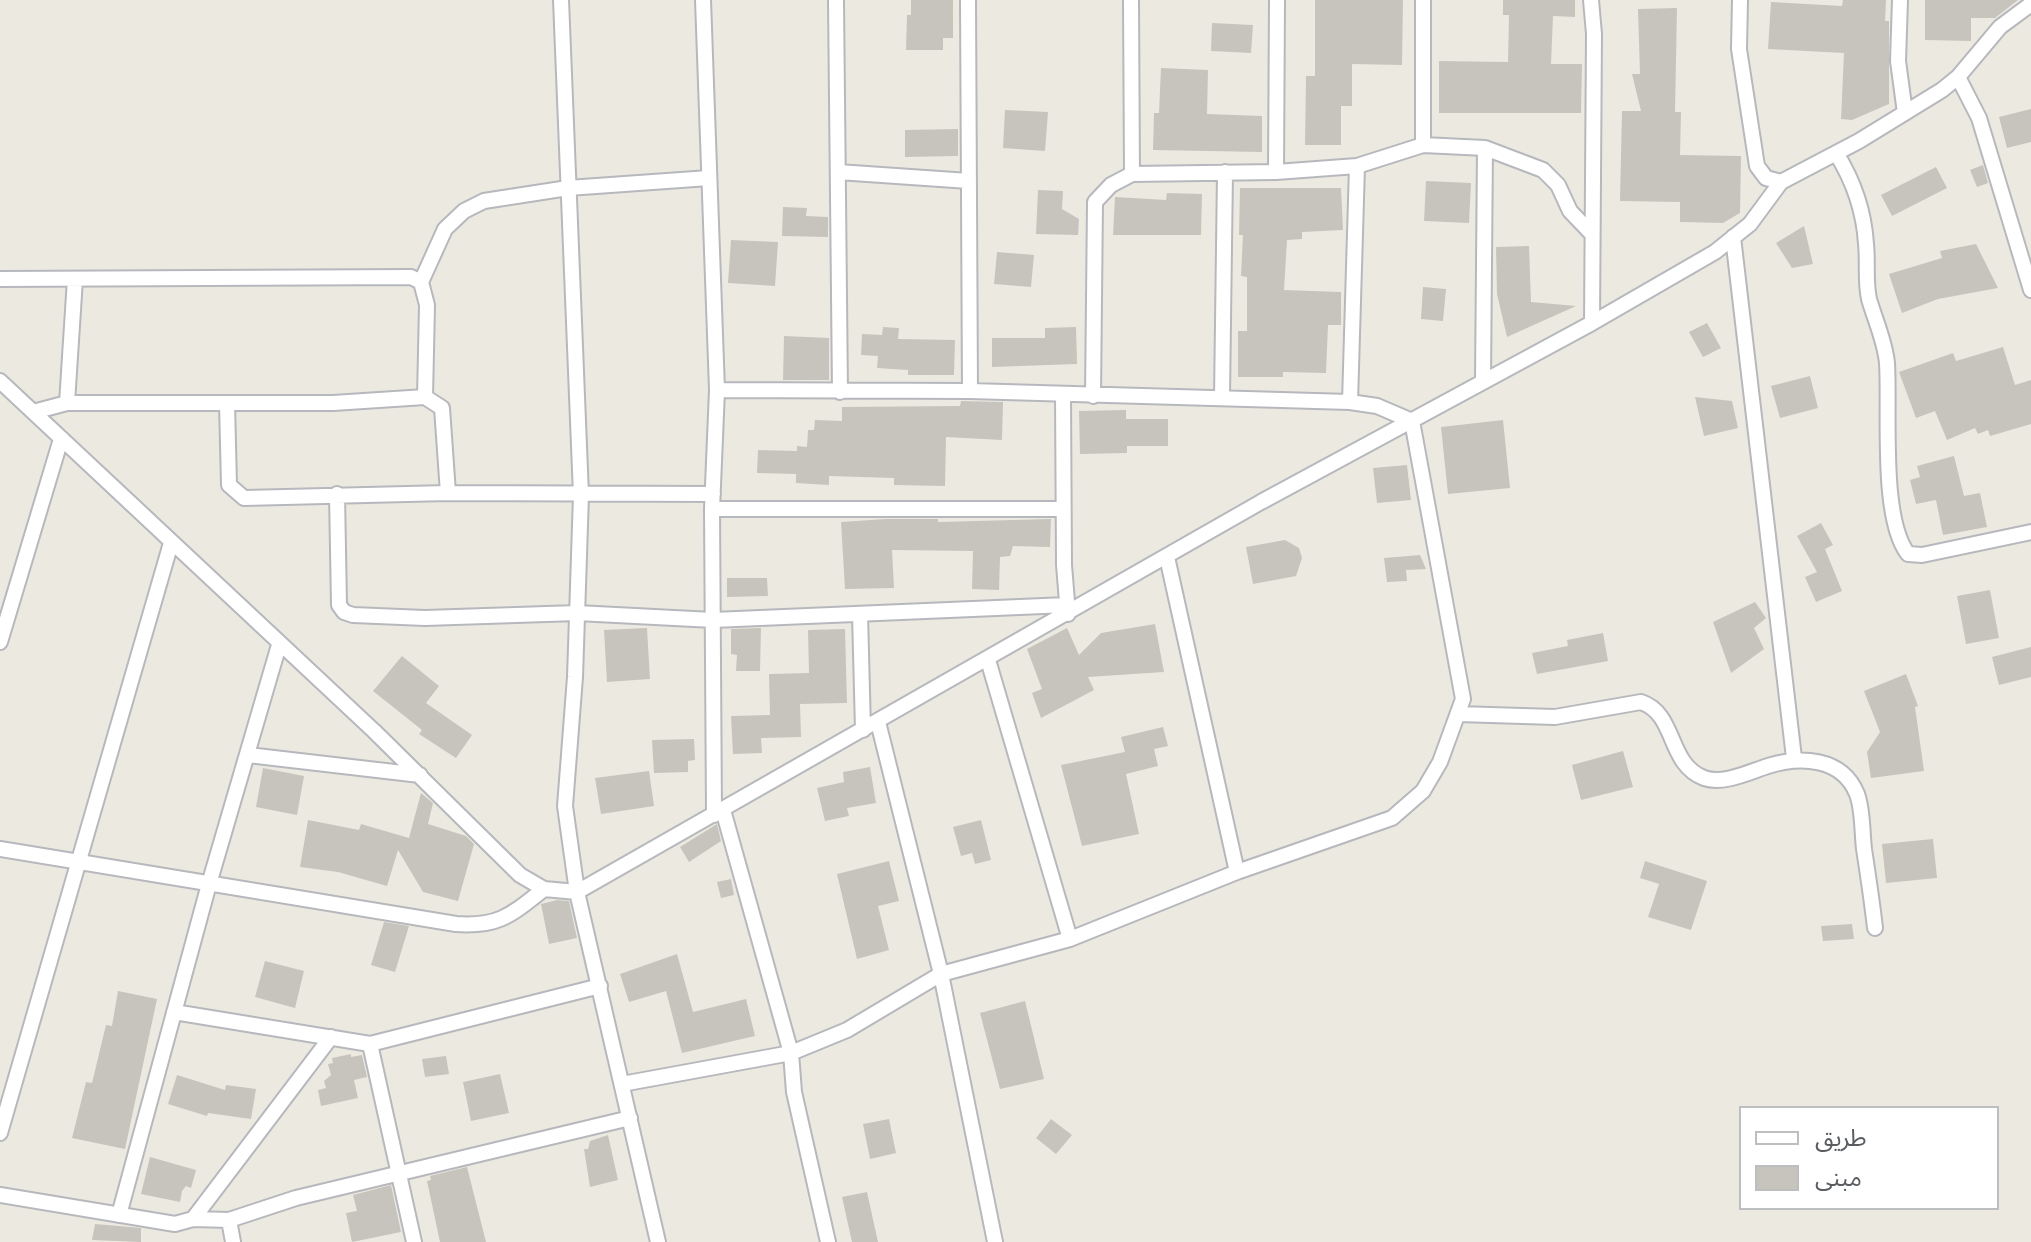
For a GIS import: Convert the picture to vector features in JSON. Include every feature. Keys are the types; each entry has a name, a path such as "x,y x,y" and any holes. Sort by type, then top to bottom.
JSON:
{"street":[{"path":"561,0 581,495 565,806 577,892 658,1242"},
{"path":"703,0 717,390 712,502 719,812 791,1053 794,1092 828,1242"},
{"path":"836,0 840,392"},
{"path":"968,0 970,391"},
{"path":"1131,0 1132,174"},
{"path":"1276,172 1277,0"},
{"path":"1423,0 1423,145"},
{"path":"1591,0 1594,34 1592,323"},
{"path":"1740,0 1739,49 1757,166 1766,178 1781,182"},
{"path":"1900,0 1898,61 1905,113"},
{"path":"0,381 420,775 520,875 544,889 577,892 988,660 1067,610 1592,323 1715,252 1750,224 1781,182 1905,113 1958,77 2000,27 2031,4"},
{"path":"1958,77 1979,118 2031,290"},
{"path":"1093,396 1095,202 1111,185 1132,174 1276,172 1357,166 1423,145 1485,148 1543,170 1558,185 1570,211 1591,233"},
{"path":"1483,380 1485,148"},
{"path":"1836,153 1852,179 1858,203 1866,241 1869,299 1887,361 1887,459 1900,543 1908,554 1922,555 2031,532"},
{"path":"1350,402 1357,166"},
{"path":"838,172 969,181"},
{"path":"1222,397 1225,172"},
{"path":"425,397 427,305 421,282 445,229 464,211 484,201 568,188 709,178"},
{"path":"1733,237 1794,758"},
{"path":"0,279 411,277 421,282"},
{"path":"67,403 75,279"},
{"path":"717,390 970,391 1350,402 1377,406 1412,421"},
{"path":"1063,395 1067,610"},
{"path":"33,412 67,403 333,403 425,397 442,408 448,493"},
{"path":"227,403 229,485 244,498 448,493 1063,509"},
{"path":"622,1084 791,1053 847,1030 941,974 1070,939 1237,872 1392,818 1423,791 1440,762 1463,699 1412,421"},
{"path":"0,642 61,439"},
{"path":"337,494 339,605 344,612 425,618 577,613 713,620 1067,610"},
{"path":"0,1133 171,543"},
{"path":"1167,557 1237,872"},
{"path":"860,614 863,730"},
{"path":"119,1215 209,884 279,645"},
{"path":"988,660 1070,939"},
{"path":"1458,714 1555,717 1641,702 1654,707 1662,715 1681,761 1697,776 1715,782 1794,758 1825,763 1843,774 1857,794 1875,928"},
{"path":"878,722 941,974 995,1242"},
{"path":"248,755 420,775"},
{"path":"0,849 486,926 511,916 544,889"},
{"path":"174,1012 370,1044 600,986"},
{"path":"193,1219 331,1037"},
{"path":"370,1044 414,1242"},
{"path":"0,1195 175,1224 193,1219 229,1220 397,1173 630,1118"},
{"path":"229,1220 233,1242"}],"building":[{"path":"911,0 953,0 953,38 943,38 943,50 906,50 907,15 911,15"},
{"path":"1315,0 1403,0 1402,65 1352,64 1352,106 1341,106 1341,145 1305,145 1306,76 1315,76"},
{"path":"1503,0 1575,0 1575,17 1553,16 1551,64 1582,64 1581,113 1439,113 1439,61 1508,62 1509,15 1503,15"},
{"path":"1843,0 1886,0 1885,21 1889,21 1889,104 1852,120 1841,119 1844,53 1768,49 1771,2 1842,6"},
{"path":"1925,0 2018,0 1995,18 1971,18 1971,41 1925,40"},
{"path":"1677,8 1675,112 1681,112 1680,155 1741,156 1740,213 1723,223 1680,222 1680,202 1620,201 1622,111 1641,111 1632,74 1640,74 1638,9"},
{"path":"1212,23 1253,25 1251,53 1211,51"},
{"path":"1161,68 1208,70 1207,114 1262,116 1262,152 1153,150 1154,113 1159,113"},
{"path":"2031,109 2031,142 2007,148 1999,117"},
{"path":"1005,110 1048,112 1045,151 1003,148"},
{"path":"958,129 958,156 905,157 905,130"},
{"path":"1983,165 1988,183 1977,187 1970,170"},
{"path":"1936,167 1947,188 1892,216 1881,195"},
{"path":"1426,181 1471,183 1469,223 1424,221"},
{"path":"1240,188 1341,188 1343,230 1302,232 1302,239 1287,240 1284,290 1341,292 1341,325 1328,325 1326,373 1283,372 1283,377 1238,377 1238,331 1247,331 1247,277 1241,276 1243,235 1239,235"},
{"path":"1038,190 1063,191 1062,209 1079,219 1078,235 1036,234"},
{"path":"1167,193 1202,194 1201,235 1113,235 1115,197 1166,200"},
{"path":"783,207 807,208 806,216 828,217 828,237 782,236"},
{"path":"1804,226 1813,264 1792,268 1776,243"},
{"path":"731,240 778,242 775,286 728,283"},
{"path":"1976,244 1998,288 1938,299 1902,313 1889,274 1942,258 1940,251"},
{"path":"1529,246 1531,302 1576,306 1507,337 1497,294 1496,247"},
{"path":"997,252 1034,255 1031,287 994,284"},
{"path":"1423,287 1446,289 1443,321 1421,319"},
{"path":"1707,323 1721,348 1703,357 1689,332"},
{"path":"883,327 899,328 898,339 955,340 954,375 908,375 908,370 877,368 878,356 861,355 862,334 882,335"},
{"path":"1076,327 1077,364 992,367 992,338 1045,338 1045,328"},
{"path":"784,336 829,338 829,380 783,380"},
{"path":"2003,347 2015,385 2031,380 2031,424 1990,436 1988,430 1978,434 1975,428 1947,440 1935,411 1916,418 1899,372 1953,353 1956,361"},
{"path":"1810,376 1818,408 1780,418 1771,386"},
{"path":"1695,397 1732,401 1738,428 1704,436"},
{"path":"961,401 1003,402 1002,440 946,437 945,486 894,485 894,478 829,476 829,485 796,483 796,474 757,473 758,450 797,451 797,446 807,447 808,430 814,430 815,420 842,421 842,407 960,406"},
{"path":"1126,410 1126,419 1168,419 1168,446 1127,446 1127,453 1080,454 1079,411"},
{"path":"1503,420 1510,488 1448,494 1441,427"},
{"path":"1954,456 1964,496 1980,493 1987,527 1943,535 1936,500 1916,504 1910,480 1920,477 1917,466"},
{"path":"1407,465 1411,500 1377,503 1373,468"},
{"path":"938,519 938,522 1051,519 1050,547 1013,546 1010,556 1000,557 999,590 972,589 973,551 892,550 894,588 845,589 841,522"},
{"path":"1821,523 1833,545 1825,549 1842,591 1816,602 1805,577 1817,572 1797,536"},
{"path":"1285,540 1299,548 1302,558 1296,576 1253,584 1246,547"},
{"path":"1420,555 1426,569 1406,570 1407,581 1387,582 1384,558"},
{"path":"727,578 767,578 768,596 727,597"},
{"path":"1990,590 1999,638 1966,644 1957,596"},
{"path":"1755,602 1766,618 1754,628 1764,649 1731,673 1713,622"},
{"path":"1155,624 1164,672 1088,677 1094,690 1041,718 1032,693 1042,689 1027,649 1067,628 1079,655 1101,633"},
{"path":"647,628 650,679 607,682 604,630"},
{"path":"761,628 760,671 736,671 737,655 731,654 731,629"},
{"path":"845,629 847,703 800,704 801,737 761,738 762,753 733,754 731,716 770,715 769,674 809,673 808,630"},
{"path":"1603,633 1608,661 1537,674 1532,653 1568,646 1567,640"},
{"path":"2031,647 2031,677 1999,685 1992,657"},
{"path":"402,656 439,686 426,703 472,735 456,758 419,734 422,730 373,691"},
{"path":"1906,674 1918,706 1915,707 1924,771 1871,778 1867,752 1880,732 1864,691"},
{"path":"1163,727 1168,746 1154,749 1158,766 1126,774 1139,834 1082,846 1061,765 1125,752 1121,737"},
{"path":"694,739 695,760 688,761 688,772 654,773 652,740"},
{"path":"1623,751 1633,787 1581,800 1572,765"},
{"path":"870,767 876,803 847,808 849,816 825,821 817,788 844,782 843,772"},
{"path":"263,768 304,776 297,815 256,807"},
{"path":"649,771 654,806 601,814 595,778"},
{"path":"421,793 433,803 428,824 466,836 474,844 458,901 423,892 398,850 387,886 338,872 300,867 308,820 359,830 361,824 409,838"},
{"path":"981,820 991,860 975,864 972,853 961,856 953,827"},
{"path":"717,824 721,841 689,862 680,847"},
{"path":"1933,839 1937,878 1886,883 1882,844"},
{"path":"889,861 899,901 878,906 889,950 857,959 837,874"},
{"path":"1645,861 1707,881 1691,930 1648,917 1659,884 1640,878"},
{"path":"731,879 734,895 721,898 717,882"},
{"path":"569,901 577,938 549,944 541,904"},
{"path":"384,922 409,926 395,972 371,965"},
{"path":"1852,924 1854,939 1823,941 1821,926"},
{"path":"677,954 693,1012 746,999 755,1036 682,1053 666,991 629,1002 620,974"},
{"path":"265,961 304,971 295,1008 255,997"},
{"path":"118,991 157,999 125,1149 72,1138 86,1082 92,1083 106,1025 112,1026"},
{"path":"1025,1001 1044,1079 1000,1089 980,1013"},
{"path":"351,1054 351,1057 362,1055 367,1077 354,1080 358,1098 321,1106 318,1090 326,1088 324,1081 331,1075 328,1064 333,1063 332,1058"},
{"path":"446,1056 449,1074 425,1077 422,1059"},
{"path":"500,1074 509,1113 471,1121 463,1082"},
{"path":"177,1075 225,1090 226,1085 256,1089 251,1119 208,1113 207,1116 168,1104"},
{"path":"889,1119 896,1153 870,1159 863,1124"},
{"path":"1051,1119 1072,1135 1056,1154 1036,1138"},
{"path":"608,1135 618,1180 590,1187 584,1149 588,1149 590,1141"},
{"path":"150,1157 196,1170 191,1188 186,1186 182,1191 180,1202 141,1194"},
{"path":"467,1167 486,1242 440,1242 427,1181 431,1180 430,1176"},
{"path":"391,1185 401,1232 352,1242 346,1213 357,1211 353,1195"},
{"path":"867,1192 878,1242 852,1242 842,1197"},
{"path":"95,1224 141,1228 141,1242 92,1240"}]}
